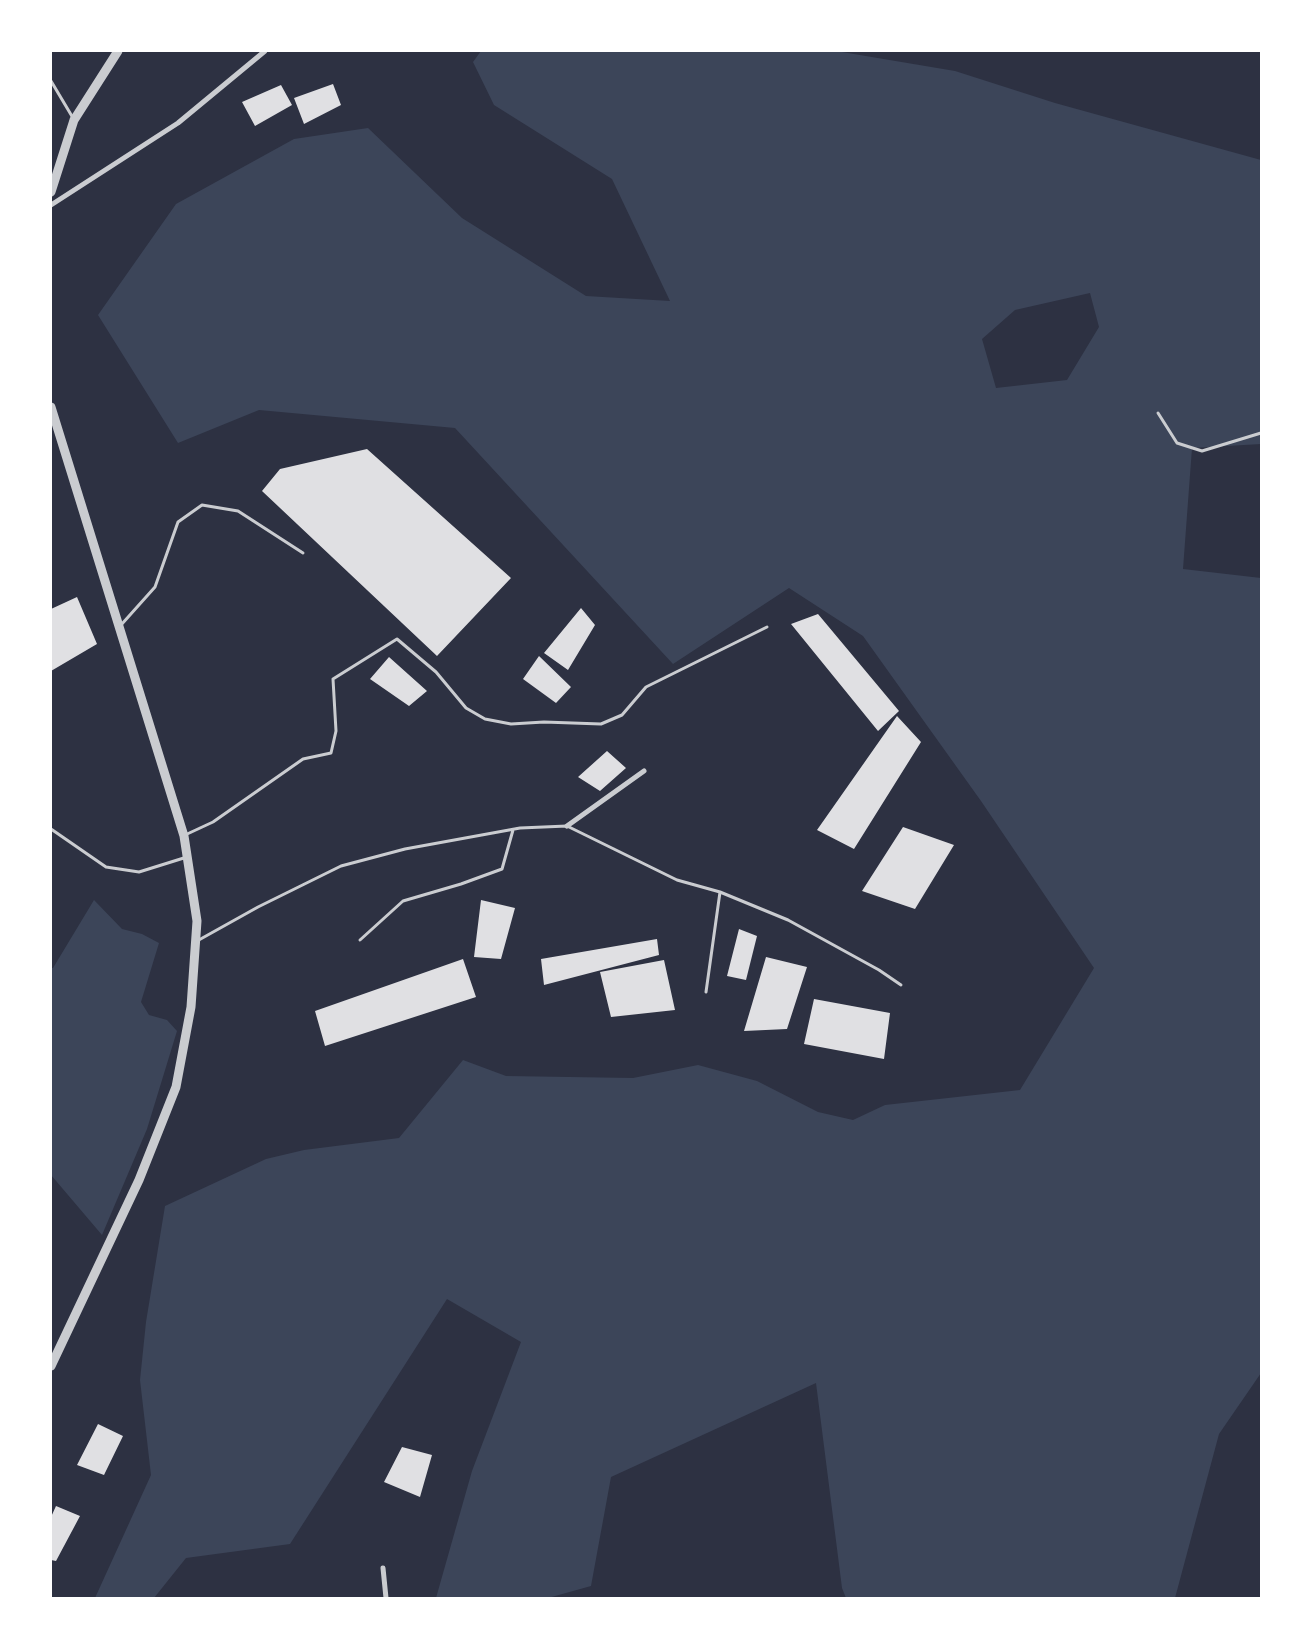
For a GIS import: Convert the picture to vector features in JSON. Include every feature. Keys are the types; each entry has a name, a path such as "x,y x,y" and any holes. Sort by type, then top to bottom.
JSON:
{"street":[{"path":"51,192 74,120 118,51"},
{"path":"51,205 178,123 265,51"},
{"path":"51,407 184,836 198,921 191,1006 176,1087 139,1180 51,1366"},
{"path":"567,826 644,771"},
{"path":"383,1568 386,1598"}],"lane":[{"path":"51,81 74,120"},
{"path":"1158,413 1177,444 1202,451 1261,433"},
{"path":"119,627 155,587 178,522 202,505 238,511 302,553"},
{"path":"184,836 213,822 304,759 330,753 336,731 334,678 397,639 436,672 466,708 485,719 511,724 544,722 601,724 622,715 646,687 766,627"},
{"path":"196,941 258,907 342,866 405,849 520,828 567,826 677,880 720,892 788,920 879,970 901,985"},
{"path":"51,829 106,867 138,872 187,857"},
{"path":"360,940 403,901 461,884 502,869 513,830"},
{"path":"706,992 720,892"}],"shaded area":[{"path":"481,51 836,51 955,71 1055,103 1261,160 1261,444 1192,448 1183,569 1261,578 1261,1373 1219,1434 1175,1598 846,1598 842,1588 816,1383 611,1477 591,1586 548,1598 436,1598 472,1471 521,1342 447,1299 290,1544 186,1558 154,1598 95,1598 151,1475 140,1380 146,1322 165,1206 266,1159 304,1150 399,1138 463,1060 506,1076 633,1078 698,1065 757,1081 818,1112 853,1120 885,1105 1020,1090 1094,968 981,801 863,636 789,588 673,664 455,428 259,410 178,443 98,315 176,204 294,139 368,128 462,218 586,296 670,301 612,179 494,105 473,62","holes":["1090,293 1099,327 1067,380 996,388 982,339 1015,310"]},
{"path":"94,900 122,929 142,934 159,943 141,1002 149,1015 167,1020 177,1031 147,1129 102,1235 51,1175 51,968 53,968"}],"building":[{"path":"333,84 341,105 304,124 294,98"},
{"path":"281,85 292,105 255,126 242,102"},
{"path":"367,449 511,578 437,656 262,491 280,469"},
{"path":"77,597 97,644 51,671 51,609"},
{"path":"581,608 595,625 568,670 544,653"},
{"path":"818,614 899,711 878,731 791,624"},
{"path":"539,656 571,687 556,703 523,679"},
{"path":"389,657 427,691 409,706 370,679"},
{"path":"897,716 921,742 854,849 817,830"},
{"path":"607,751 626,768 600,791 578,777"},
{"path":"903,827 954,845 915,909 862,891"},
{"path":"481,900 515,908 501,959 474,957"},
{"path":"739,929 757,936 746,980 727,976"},
{"path":"657,939 659,955 544,985 541,959"},
{"path":"766,957 807,967 787,1029 744,1031"},
{"path":"463,959 476,997 325,1046 315,1011"},
{"path":"664,960 675,1010 611,1017 600,972"},
{"path":"814,999 890,1013 884,1059 804,1044"},
{"path":"98,1424 123,1436 104,1475 77,1465"},
{"path":"402,1447 432,1455 420,1497 384,1482"},
{"path":"56,1506 80,1516 56,1561 51,1560 51,1517"}]}
